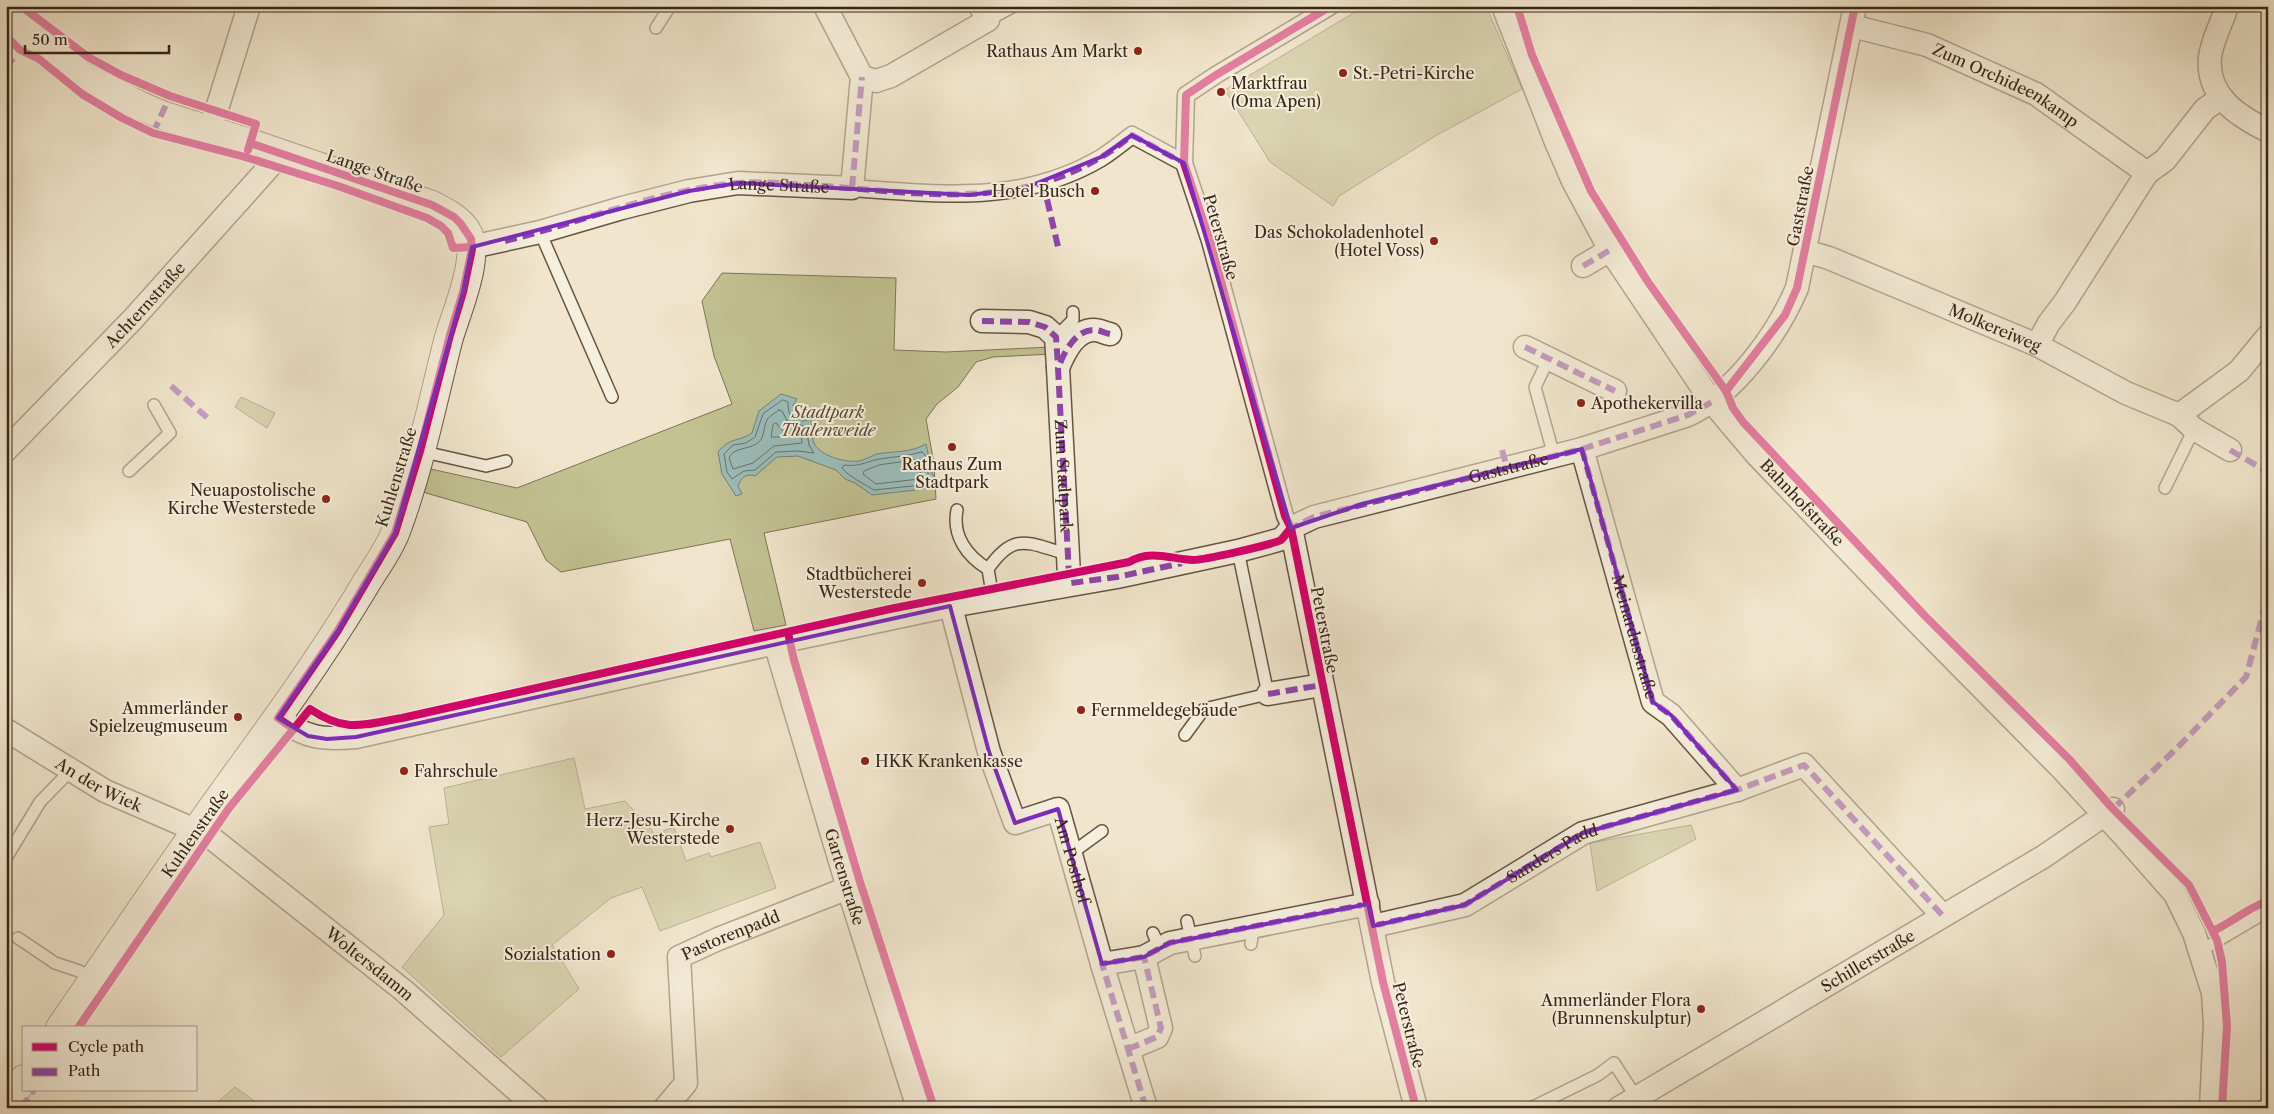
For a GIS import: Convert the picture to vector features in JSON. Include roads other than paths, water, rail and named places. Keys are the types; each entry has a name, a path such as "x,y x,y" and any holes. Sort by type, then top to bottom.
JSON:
{"street":[{"path":"208,130 221,98 249,6"},
{"path":"825,6 862,77 852,188"},
{"name":"Peterstraße","path":"1332,6 1186,95 1184,162 1210,241 1285,516 1291,528 1322,686 1373,926 1379,983 1416,1108"},
{"path":"2227,6 2210,59 2212,74 2221,98 2232,110 2268,130"},
{"path":"862,77 876,81 891,76 984,13"},
{"name":"Zum Orchideenkamp","path":"1853,16 1927,45 2028,90 2147,173"},
{"name":"Gaststraße","path":"278,718 308,736 327,739 356,737 776,643 1072,583 1117,577 1238,551 1282,539 1291,528 1314,518 1504,459 1554,456 1688,415 1712,402 1726,391 1785,315 1797,288 1853,16"},
{"name":"Bahnhofstraße","path":"1505,21 1573,181 1610,250 1712,402 1762,460 1913,618 2062,769 2109,813 2175,894 2197,942 2213,993 2215,1024 2211,1108"},
{"name":"Lange Straße","path":"10,27 80,75 141,106 396,192 446,212 454,217 467,231 472,247 540,232 689,191 738,183 852,188 898,193 970,195 1025,188 1068,174 1102,158 1132,135 1184,162"},
{"path":"2037,345 2049,323 2065,302 2147,173 2165,160 2205,109 2221,98"},
{"name":"Achternstraße","path":"6,450 172,276 270,165 276,152"},
{"name":"Kuhlenstraße","path":"61,1026 196,829 278,718 337,632 395,533 420,451 467,278 472,247"},
{"path":"1583,266 1610,250"},
{"name":"Molkereiweg","path":"1805,251 1828,258 2037,345 2126,393 2187,422 2230,450"},
{"path":"982,321 1029,322 1045,327 1056,338"},
{"path":"1058,368 1067,348 1083,333 1095,330 1110,334"},
{"path":"2187,422 2238,371 2268,336"},
{"name":"Zum Stadtpark","path":"1056,338 1068,575 1072,583"},
{"path":"1525,346 1616,392"},
{"name":"Meinardusstraße","path":"1582,449 1653,702 1671,715 1737,790"},
{"name":"Am Posthof","path":"950,607 1008,783 1015,823 1058,810 1069,855 1146,1108"},
{"name":"Gartenstraße","path":"776,643 848,888 918,1108"},
{"path":"1268,694 1322,686"},
{"name":"An der Wiek","path":"6,730 105,791 196,829"},
{"path":"1737,790 1804,765 1942,915"},
{"name":"Sanders Padd","path":"1373,926 1466,905 1583,833 1737,790"},
{"name":"Schillerstraße","path":"1628,1103 2042,857 2109,813"},
{"name":"Woltersdamm","path":"196,829 210,836 403,990 537,1108"},
{"name":"Pastorenpadd","path":"665,1108 686,1083 679,957 718,939 848,888"},
{"path":"1102,964 1152,946 1191,939 1252,935 1368,904"},
{"path":"1128,1049 1157,1037 1161,1028 1152,946"},
{"path":"6,1103 22,1082"}],"lane":[{"path":"656,28 670,6"},
{"path":"984,13 1014,6"},
{"path":"540,232 612,397"},
{"path":"1056,338 1073,320 1073,312"},
{"path":"1549,358 1535,387 1554,456"},
{"path":"129,471 170,433 154,405"},
{"path":"2165,488 2187,422"},
{"path":"420,451 486,466 506,461"},
{"path":"957,510 957,526 964,548 975,561 988,569"},
{"path":"993,599 988,569 1000,552 1012,545 1026,542 1068,554"},
{"path":"1185,735 1204,709 1268,694 1238,551"},
{"path":"6,858 40,802 71,770"},
{"path":"1069,855 1102,831"},
{"path":"2197,942 2268,911"},
{"path":"18,938 55,963 79,971 92,980"},
{"path":"1531,1108 1598,1074 1614,1063 1628,1103"}],"water":[{"path":"781,394 797,399 793,405 795,415 803,421 811,419 814,443 817,448 827,455 840,460 859,461 877,454 908,450 926,444 932,473 937,481 924,489 872,495 855,483 845,479 836,470 798,456 777,457 755,476 749,475 742,479 738,486 742,494 736,496 722,474 718,452 727,444 752,433 759,411"}],"place":[{"name":"Rathaus Am Markt","path":"1138,51"},
{"name":"St.-Petri-Kirche","path":"1343,73"},
{"name":"Marktfrau (Oma Apen)","path":"1221,92"},
{"name":"Hotel Busch","path":"1095,191"},
{"name":"Das Schokoladenhotel (Hotel Voss)","path":"1434,241"},
{"name":"Apothekervilla","path":"1581,403"},
{"name":"Rathaus Zum Stadtpark","path":"952,447"},
{"name":"Neuapostolische Kirche Westerstede","path":"326,499"},
{"name":"Stadtbücherei Westerstede","path":"922,583"},
{"name":"Fernmeldegebäude","path":"1081,710"},
{"name":"Ammerländer Spielzeugmuseum","path":"238,717"},
{"name":"HKK Krankenkasse","path":"865,761"},
{"name":"Fahrschule","path":"404,771"},
{"name":"Herz-Jesu-Kirche Westerstede","path":"730,829"},
{"name":"Sozialstation","path":"611,954"},
{"name":"Ammerländer Flora (Brunnenskulptur)","path":"1701,1009"}],"park label":[{"name":"Stadtpark Thalenweide","path":"828,421"}]}
